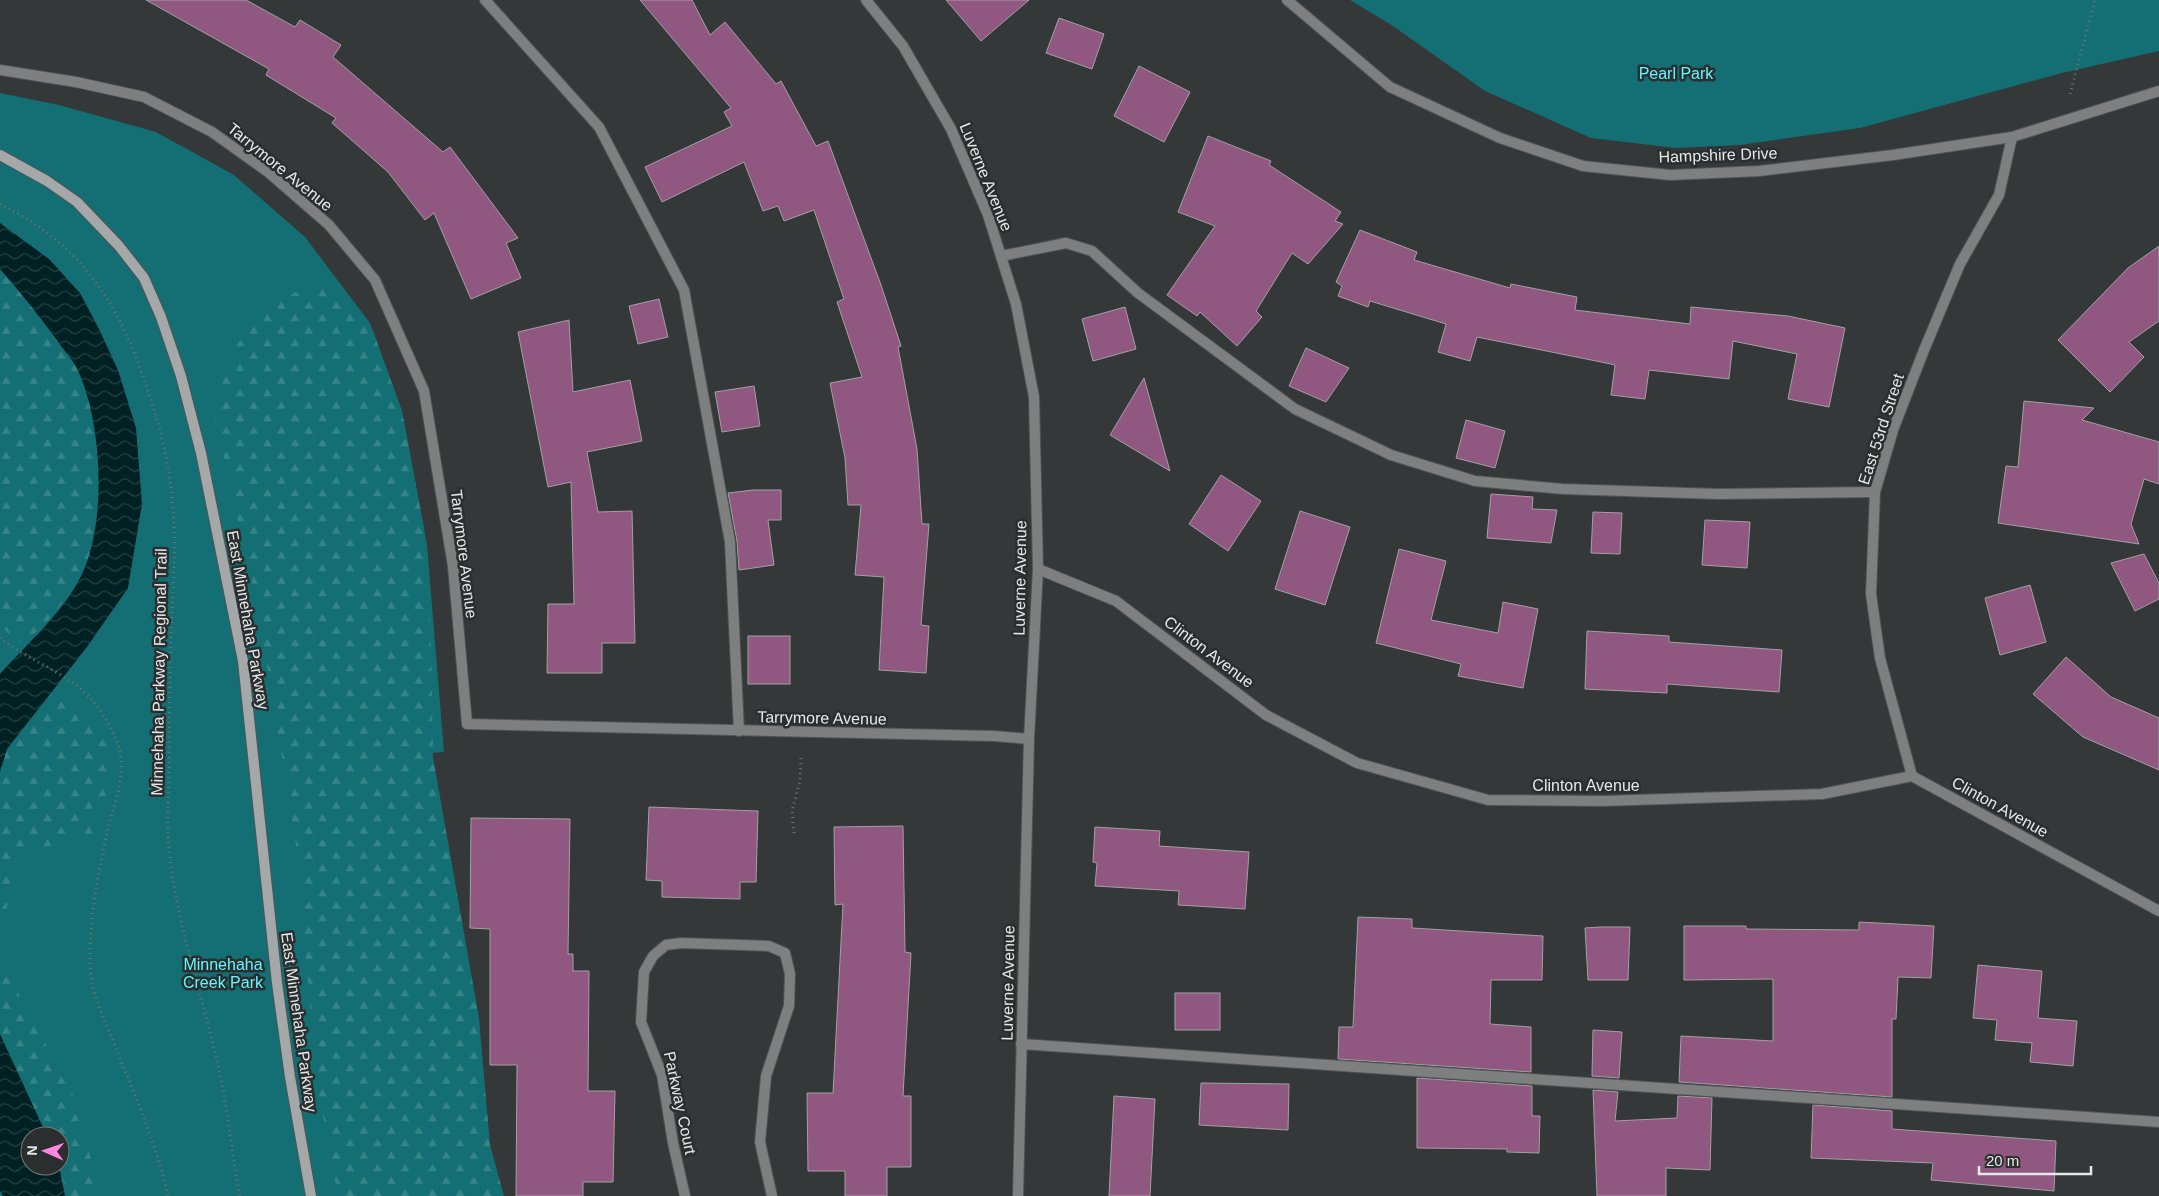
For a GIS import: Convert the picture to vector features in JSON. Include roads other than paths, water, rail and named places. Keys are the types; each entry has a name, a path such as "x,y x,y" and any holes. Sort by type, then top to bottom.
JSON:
{"street":[{"path":"485,0 600,127 684,290 730,542 739,731"},
{"name":"Luverne Avenue","path":"866,0 903,46 951,129 988,215 1016,304 1034,397 1038,570 1029,739 1018,1196"},
{"name":"Hampshire Drive","path":"1287,0 1390,87 1500,138 1583,166 1670,175 1759,171 1893,155 2012,137 2159,91"},
{"name":"Tarrymore Avenue","path":"0,70 76,82 144,97 212,132 268,172 329,225 375,280 424,390 453,566 466,724 994,736 1029,739"},
{"name":"East 53rd Street","path":"1912,776 1880,658 1871,594 1875,492 1893,430 1924,350 1960,264 1999,195 2012,137"},
{"name":"East Minnehaha Parkway","path":"0,155 47,181 76,202 120,246 144,278 161,317 181,376 201,453 243,661 276,983 290,1077 312,1196"},
{"path":"1001,256 1066,243 1092,252 1138,293 1295,409 1391,456 1475,481 1563,489 1709,494 1875,492"},
{"name":"Clinton Avenue","path":"1038,570 1116,601 1266,714 1358,763 1488,800 1603,800 1822,794 1912,776 2159,911"},
{"name":"Parkway Court","path":"685,1196 673,1143 662,1075 642,1022 644,972 653,956 666,945 680,943 769,946 785,953 790,974 788,1006 766,1076 760,1142 772,1196"},
{"path":"1021,1044 2159,1122"}],"water":[{"path":"0,223 49,259 80,293 99,329 118,370 136,428 142,504 128,588 87,647 7,749 0,772 0,674 52,618 78,582 88,560 94,535 99,477 93,419 78,371 45,324 0,269"},
{"path":"0,1034 42,1126 20,1126 20,1176 61,1176 65,1196 3,1196 0,1191"}],"park label":[{"name":"Pearl Park","path":"1676,73"},
{"name":"Minnehaha Creek Park","path":"223,973"}]}
